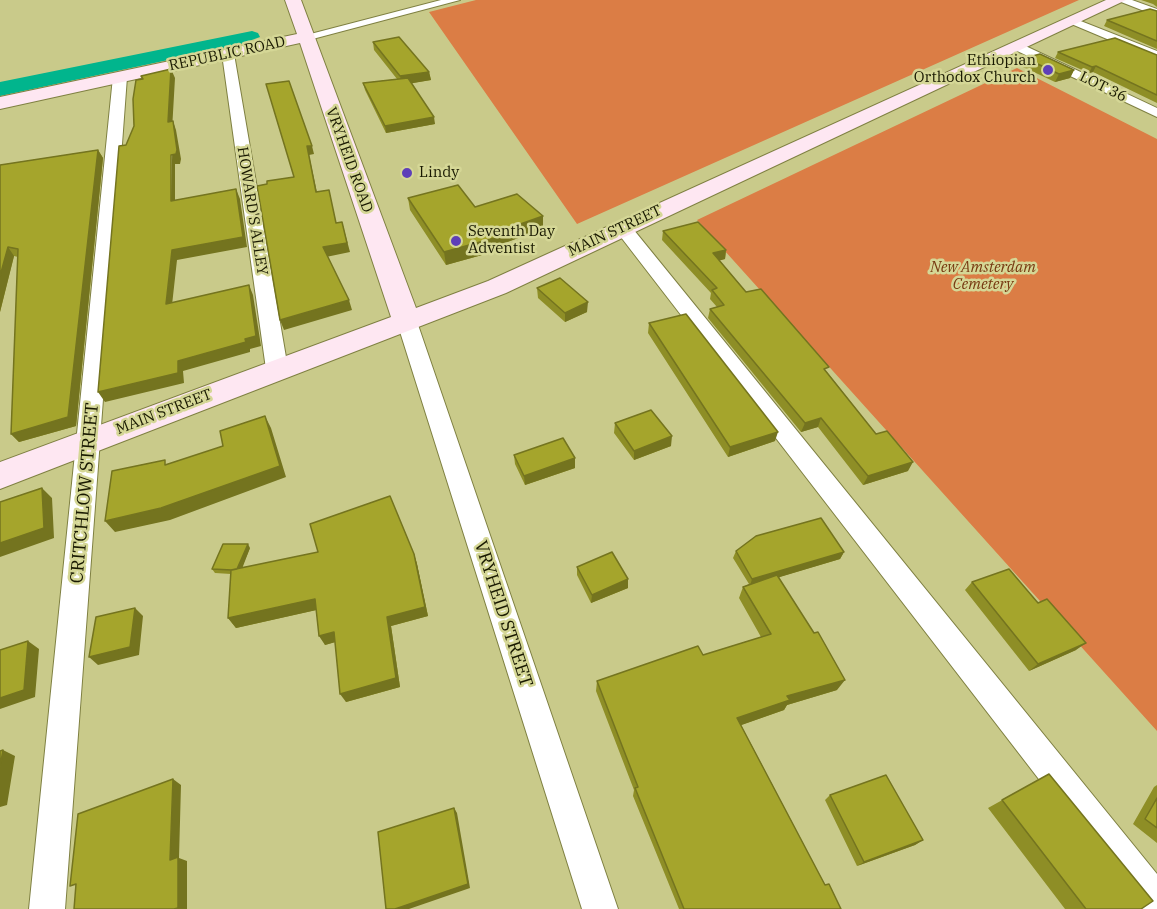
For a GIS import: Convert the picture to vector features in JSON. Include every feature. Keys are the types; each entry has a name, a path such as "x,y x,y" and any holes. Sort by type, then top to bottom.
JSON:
{"street":[{"name":"VRYHEID ROAD","path":"293,0 406,319"},
{"name":"REPUBLIC ROAD","path":"0,104 305,37 454,0"},
{"path":"1120,0 1157,13"},
{"name":"MAIN STREET","path":"0,476 406,319 496,287 1120,0"},
{"path":"1073,21 1157,56"},
{"name":"LOT 36","path":"1017,46 1157,113"},
{"name":"HOWARD'S ALLEY","path":"228,54 277,369"},
{"name":"CRITCHLOW STREET","path":"47,909 90,441 120,78"},
{"path":"622,228 1157,903"},
{"name":"VRYHEID STREET","path":"406,319 600,909"}],"green space":[{"path":"476,0 1079,0 577,224 429,12"},
{"name":"New Amsterdam Cemetery","path":"1017,68 1157,139 1157,731 697,220"}],"shaded area":[{"path":"252,31 258,33 260,37 238,45 0,96 0,82"}],"building":[{"path":"1150,9 1157,11 1157,41 1107,20"},
{"path":"399,37 429,72 400,76 373,42"},
{"path":"1115,38 1157,55 1157,95 1096,66 1092,67 1058,52"},
{"path":"1040,54 1074,70 1059,74 1025,58"},
{"path":"171,69 168,122 173,121 177,150 176,154 171,155 171,201 236,189 243,237 172,250 166,304 249,285 256,336 245,339 246,342 178,361 178,373 98,392 119,146 126,145 134,126 133,99 136,80 143,79 141,76"},
{"path":"408,78 434,117 385,126 363,83"},
{"path":"289,81 312,146 307,146 316,192 329,190 336,223 342,222 347,243 323,247 349,300 280,320 257,186 267,184 267,181 294,177 266,84"},
{"path":"98,150 68,417 11,434 18,249 8,247 0,276 0,165"},
{"path":"458,185 475,207 517,194 543,216 495,233 498,237 444,252 408,198"},
{"path":"698,222 726,250 713,253 746,292 761,289 829,367 824,369 876,434 887,431 913,462 868,476 821,418 805,423 710,309 724,305 712,290 717,288 663,231"},
{"path":"560,278 588,302 565,313 537,288"},
{"path":"686,314 778,432 730,447 649,323"},
{"path":"651,410 672,436 634,451 615,423"},
{"path":"265,416 280,466 161,508 105,521 112,471 165,460 165,465 223,446 220,431"},
{"path":"563,438 575,458 524,476 514,455"},
{"path":"42,488 44,528 0,543 0,502"},
{"path":"390,496 414,554 425,607 387,617 396,678 340,694 334,632 319,636 315,599 228,618 231,570 318,552 310,524"},
{"path":"821,518 844,552 752,579 736,551 756,536"},
{"path":"223,544 248,544 237,569 212,569"},
{"path":"612,552 628,579 592,595 577,567"},
{"path":"1009,569 1038,603 1047,599 1086,643 1038,664 972,582"},
{"path":"777,575 814,633 818,632 845,680 787,696 790,700 737,718 825,885 829,884 841,909 684,909 635,788 638,787 597,681 698,646 703,655 771,634 743,587"},
{"path":"135,608 130,647 89,657 96,617"},
{"path":"28,641 24,690 0,698 0,650"},
{"path":"3,750 0,767 0,751"},
{"path":"1049,774 1153,901 1141,909 1086,909 1002,800"},
{"path":"886,775 923,840 864,862 830,795"},
{"path":"173,779 170,860 178,857 178,908 74,909 76,884 70,886 78,814"},
{"path":"1157,798 1157,828 1145,819"},
{"path":"454,808 468,884 395,909 386,909 378,832"}],"place":[{"name":"Ethiopian Orthodox Church","path":"1048,70"},
{"name":"Lindy","path":"407,173"},
{"name":"Seventh Day Adventist","path":"456,241"}]}
